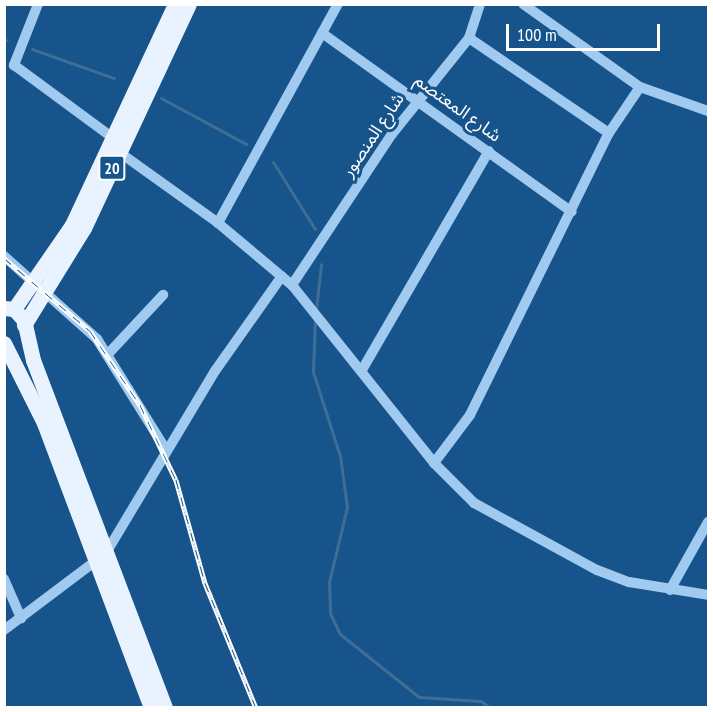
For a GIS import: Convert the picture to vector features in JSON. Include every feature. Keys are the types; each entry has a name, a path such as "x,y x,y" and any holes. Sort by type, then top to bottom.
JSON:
{"main road":[{"name":"20","path":"116,145 175,4"},
{"name":"20","path":"4,342 24,328 40,287 189,4"},
{"name":"20","path":"24,328 9,309 40,287"},
{"path":"24,328 151,708"},
{"path":"4,342 27,383 101,558 152,667 165,708"}],"street":[{"path":"38,4 9,61 218,223 282,276 319,317 434,463 474,502 532,538 629,582 708,595"},
{"path":"218,223 338,4"},
{"name":"شارع المنصور","path":"295,289 418,97 469,38 480,4"},
{"path":"523,4 640,87 708,111"},
{"name":"شارع المعتصم","path":"322,33 418,97 572,212"},
{"path":"469,38 609,133"},
{"path":"434,463 470,415 609,133 640,87"},
{"path":"362,370 489,151"},
{"path":"4,256 40,287 108,354 166,450"},
{"path":"4,630 101,558 166,450 282,276"},
{"path":"108,354 163,295"},
{"path":"670,590 708,522"},
{"path":"4,579 21,618"}],"waterway":[{"path":"32,49 114,78"},
{"path":"161,98 246,144"},
{"path":"273,162 315,229"},
{"path":"316,310 321,264"},
{"path":"315,319 313,372 340,456 347,507 329,582 330,613 340,634 419,697 481,701 490,708"}],"railway":[{"path":"4,258 90,331 140,405 176,480 205,583 256,708"}]}
